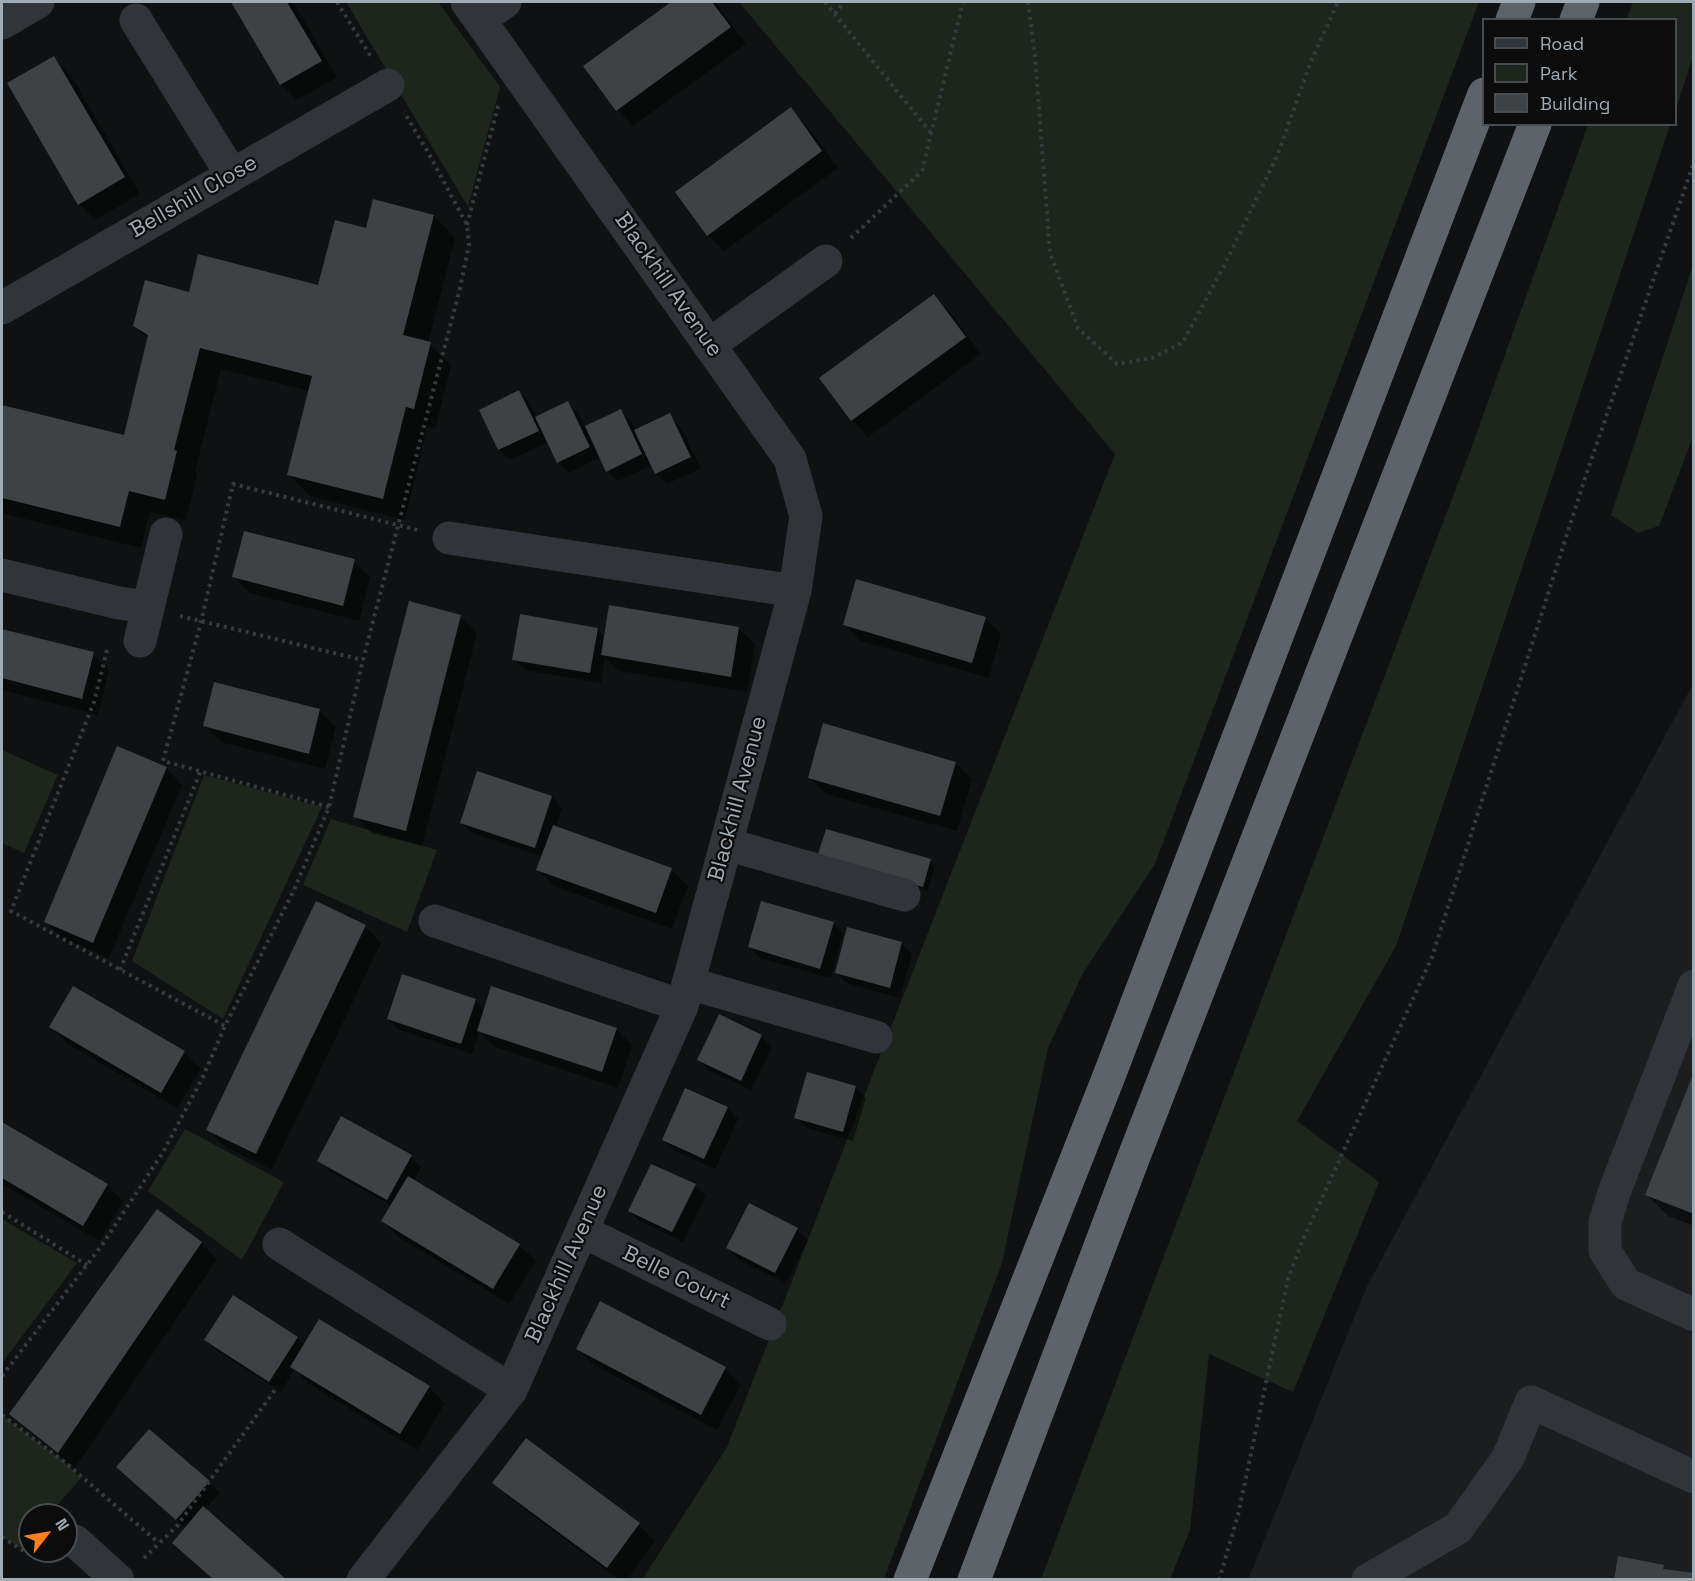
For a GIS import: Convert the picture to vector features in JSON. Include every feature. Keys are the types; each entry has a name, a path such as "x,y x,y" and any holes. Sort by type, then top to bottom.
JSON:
{"highway":[{"path":"1513,18 1519,2"},
{"path":"1577,18 1583,2"},
{"path":"910,1580 1109,1076 1482,99"},
{"path":"974,1580 1133,1159 1534,126"}],"street":[{"path":"2,23 38,2"},
{"name":"Blackhill Avenue","path":"363,1580 511,1390 685,994 795,591 806,516 790,459 510,62 484,7"},
{"path":"136,20 232,175"},
{"name":"Bellshill Close","path":"2,308 388,86"},
{"path":"709,345 826,261"},
{"path":"140,642 133,605 166,534"},
{"path":"449,538 795,591"},
{"path":"2,575 133,605"},
{"path":"726,843 904,895"},
{"path":"435,921 685,994 876,1037"},
{"path":"1694,986 1605,1221 1605,1251 1626,1284 1694,1315"},
{"name":"Belle Court","path":"582,1232 770,1324"},
{"path":"279,1244 511,1390"},
{"path":"1368,1580 1458,1528 1508,1458 1531,1402 1694,1477"},
{"path":"78,1543 128,1572"}],"path":[{"path":"337,2 429,154 467,225"},
{"path":"825,2 931,133"},
{"path":"835,14 844,2"},
{"path":"826,261 922,171 963,2"},
{"path":"1028,2 1035,56 1050,253 1078,328 1118,364 1152,358 1183,342 1225,264 1278,154 1311,61 1338,2"},
{"path":"2,1376 87,1265 162,1154 201,1081 225,1026 294,890 329,807 363,660 460,288 469,245 467,225 510,62"},
{"path":"1219,1580 1238,1515 1288,1279 1301,1244 1432,957 1585,478 1694,162"},
{"path":"329,807 163,761 201,622 233,484 449,538"},
{"path":"225,1026 11,911 133,605 363,660"},
{"path":"120,970 201,770"},
{"path":"2,1212 87,1265"},
{"path":"128,1572 177,1526 275,1390"},
{"path":"2,1415 67,1464 159,1544"},
{"path":"2,1536 18,1547"}],"shaded area":[{"path":"1693,684 1693,1579 1248,1580 1367,1286"}],"green space":[{"path":"346,2 438,2 500,87 468,207"},
{"path":"739,2 1479,2 1155,864 1083,973 1048,1048 1002,1263 884,1579 642,1580 727,1447 1115,454"},
{"path":"1633,2 1693,2 1693,56 1677,106 1677,18 1627,18"},
{"path":"1588,126 1670,126 1396,946 1297,1121 1379,1182 1293,1392 1209,1354 1190,1530 1170,1579 1041,1579 1469,454"},
{"path":"1693,265 1693,437 1659,526 1638,533 1611,515"},
{"path":"2,750 58,775 24,853 2,843"},
{"path":"204,775 322,807 223,1019 132,961"},
{"path":"331,819 437,850 407,932 303,885"},
{"path":"185,1129 284,1182 242,1260 148,1191"},
{"path":"2,1219 77,1263 2,1363"},
{"path":"2,1415 67,1464 81,1478 59,1503 18,1503 18,1547 2,1537"}],"building":[{"path":"231,2 287,2 322,61 280,85"},
{"path":"671,2 712,2 731,27 616,111 583,66"},
{"path":"54,56 125,177 78,205 7,83"},
{"path":"791,107 822,151 707,236 675,192"},
{"path":"373,199 434,215 403,335 431,342 414,409 406,407 383,499 287,475 312,376 200,348 174,450 177,451 165,500 129,491 120,527 2,498 2,405 124,435 148,335 133,326 145,280 189,292 198,254 318,285 335,220 366,228"},
{"path":"934,294 966,337 851,421 819,378"},
{"path":"519,390 539,431 498,450 479,410"},
{"path":"568,401 590,447 557,463 535,417"},
{"path":"621,409 642,454 606,472 585,426"},
{"path":"670,413 691,457 655,474 634,430"},
{"path":"244,531 355,559 343,606 232,577"},
{"path":"856,579 986,617 972,663 843,625"},
{"path":"409,601 461,615 406,831 353,817"},
{"path":"609,605 739,627 731,677 601,655"},
{"path":"520,614 598,628 590,673 512,660"},
{"path":"2,629 94,652 82,699 2,678"},
{"path":"214,682 320,709 309,754 203,726"},
{"path":"823,723 956,762 940,816 808,778"},
{"path":"117,746 167,767 93,943 44,922"},
{"path":"477,771 552,796 535,848 460,823"},
{"path":"553,825 672,868 656,913 536,870"},
{"path":"826,829 931,859 923,887 817,857"},
{"path":"316,901 366,925 256,1154 206,1130"},
{"path":"761,901 834,922 820,969 748,947"},
{"path":"847,927 902,942 890,988 835,973"},
{"path":"402,974 476,999 461,1044 387,1019"},
{"path":"73,986 185,1051 161,1093 49,1027"},
{"path":"491,986 617,1028 602,1072 477,1031"},
{"path":"719,1014 762,1035 741,1081 697,1060"},
{"path":"807,1072 856,1086 843,1132 794,1118"},
{"path":"1694,1072 1694,1214 1645,1195"},
{"path":"685,1088 728,1107 704,1159 662,1140"},
{"path":"341,1116 412,1155 387,1200 317,1161"},
{"path":"2,1122 108,1184 83,1226 2,1178"},
{"path":"651,1164 696,1184 672,1232 628,1211"},
{"path":"408,1176 520,1244 493,1289 381,1221"},
{"path":"749,1203 798,1228 775,1273 726,1248"},
{"path":"157,1209 202,1242 58,1453 9,1414"},
{"path":"233,1295 298,1337 269,1382 204,1340"},
{"path":"600,1301 726,1367 701,1415 576,1349"},
{"path":"319,1319 430,1386 400,1434 290,1367"},
{"path":"149,1429 210,1481 176,1520 116,1467"},
{"path":"526,1438 640,1523 607,1568 492,1483"},
{"path":"203,1506 287,1580 214,1580 172,1543"},
{"path":"1618,1556 1664,1565 1663,1569 1694,1573 1694,1580 1614,1580"}]}
